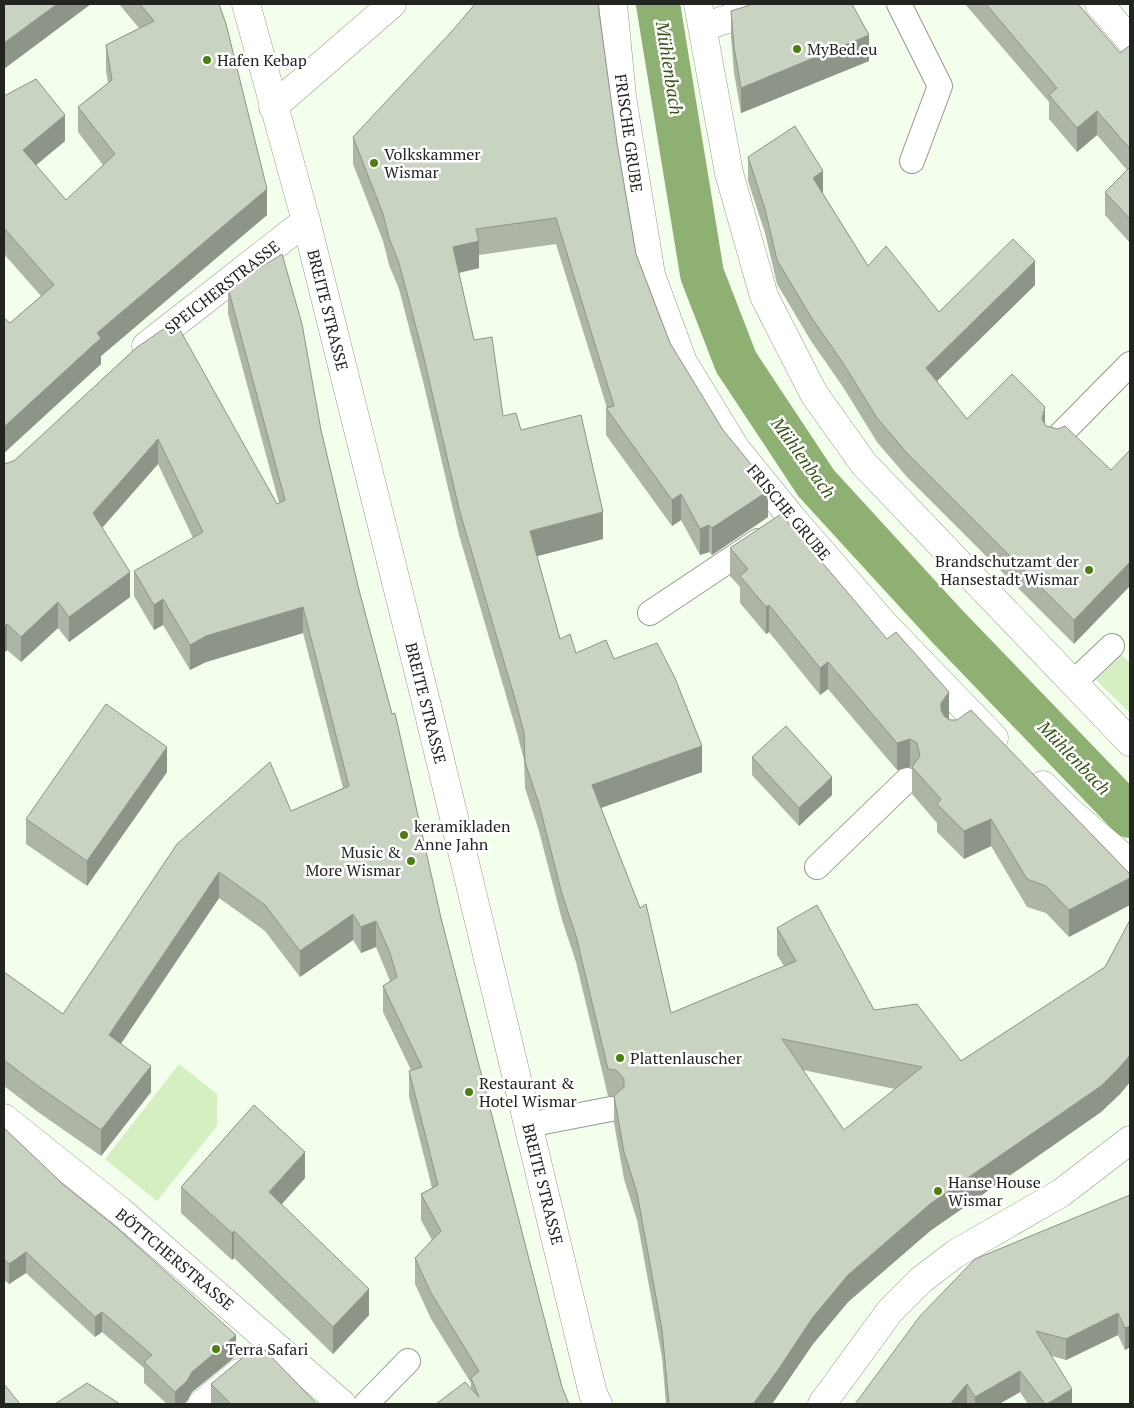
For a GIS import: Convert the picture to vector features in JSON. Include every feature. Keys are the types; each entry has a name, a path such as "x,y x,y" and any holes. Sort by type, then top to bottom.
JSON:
{"street":[{"name":"BREITE STRASSE","path":"246,4 306,221 430,718 593,1394 598,1404"},
{"path":"273,107 392,4"},
{"name":"FRISCHE GRUBE","path":"613,4 622,97 651,275 683,362 736,449 882,623 964,726 1021,764 1069,811 1130,863"},
{"path":"773,4 701,15 730,173 764,296 814,394 864,464 1130,742"},
{"path":"1099,4 1130,40"},
{"name":"SPEICHERSTRASSE","path":"126,362 306,221"},
{"name":"BÖTTCHERSTRASSE","path":"4,1118 119,1210 342,1404"},
{"path":"822,1404 890,1311 921,1280 954,1254 1061,1193 1130,1140"},
{"path":"202,1404 274,1344"}],"lane":[{"path":"899,4 940,86 912,161"},
{"path":"1055,440 1130,364"},
{"path":"650,613 792,518"},
{"path":"1073,683 1112,646"},
{"path":"817,867 908,780"},
{"path":"528,1125 611,1109"},
{"path":"366,1404 408,1361"}],"green space":[{"path":"1121,655 1130,663 1130,713 1096,680"},
{"path":"179,1064 217,1094 217,1126 157,1201 105,1159"}],"building":[{"path":"4,4 57,4 4,43"},
{"path":"140,4 219,4 226,24 267,189 97,333 101,338 4,427 4,318 10,323 54,285 4,228 4,96 36,79 65,115 23,150 66,200 115,154 78,107 112,80 106,45 154,21"},
{"path":"475,4 598,4 617,143 636,254 670,343 723,430 750,463 768,491 712,528 709,525 700,529 681,494 672,500 606,408 614,406 556,218 476,229 479,241 453,247 474,340 492,337 503,416 516,413 521,430 581,415 603,512 530,531 560,639 570,634 576,653 606,640 614,659 657,643 675,678 702,746 592,785 640,908 646,904 671,1013 796,961 777,928 817,905 874,1010 917,1004 961,1061 1105,967 1130,920 1130,1055 1101,1086 930,1204 848,1275 813,1317 753,1404 669,1404 662,1330 637,1193 624,1152 614,1096 624,1087 624,1079 616,1070 608,1069 576,936 562,894 539,804 525,762 524,733 517,706 459,509 423,354 399,263 389,238 383,214 353,137","holes":["782,1039 922,1067 844,1130"]},
{"name":"MyBed.eu","path":"753,4 852,4 869,35 741,88 734,47 731,11"},
{"path":"986,4 1078,4 1120,53 1130,45 1130,149 1097,111 1077,128 1049,95 1057,88"},
{"path":"795,126 823,171 813,178 868,266 886,246 939,312 1013,239 1035,261 926,368 967,419 1012,374 1045,407 1042,419 1046,426 1058,429 1065,426 1111,470 1130,450 1130,562 1074,620 907,453 877,418 843,363 811,317 777,260 765,209 748,157"},
{"path":"1130,167 1130,219 1105,192"},
{"path":"282,254 302,324 321,430 359,590 392,714 395,713 441,918 562,1387 569,1404 436,1404 465,1382 479,1397 471,1378 479,1371 431,1293 415,1258 441,1231 421,1194 438,1185 409,1071 422,1067 383,986 397,977 390,953 376,921 361,927 353,914 300,951 265,905 219,872 109,1035 151,1066 101,1130 4,1060 4,972 63,1014 177,844 270,762 291,811 349,786 303,607 206,636 190,645 163,599 154,605 134,571 203,532 158,439 93,513 130,572 69,617 58,602 21,637 7,624 4,627 4,463 15,460 136,348 175,321 277,504 285,500 228,288"},
{"path":"781,514 887,639 896,632 949,692 941,703 941,710 944,716 950,720 957,720 971,710 1130,874 1130,878 1069,910 1046,886 1027,879 991,819 964,831 937,804 941,799 912,767 920,756 917,743 910,739 897,743 828,662 820,668 769,605 766,607 740,576 748,569 730,548"},
{"path":"106,704 167,747 87,861 26,819"},
{"path":"786,726 832,777 799,808 752,757"},
{"path":"254,1105 305,1152 269,1192 369,1289 333,1327 234,1231 232,1233 181,1187"},
{"path":"4,1128 65,1186 116,1227 236,1335 192,1372 187,1381 175,1392 144,1362 152,1355 102,1312 95,1317 26,1252 9,1264 4,1259"},
{"path":"1130,1195 1130,1326 1125,1328 1118,1313 1066,1339 1036,1331 1072,1389 1045,1404 1020,1371 975,1397 967,1384 950,1404 855,1404 920,1316 975,1259"},
{"path":"259,1344 317,1404 231,1404 211,1384"},
{"path":"87,1383 120,1404 55,1404"},
{"path":"4,1384 20,1404 4,1404"}],"waterway":[{"name":"Mühlenbach","path":"658,4 702,274 736,362 816,483 947,626 1130,816"}],"place":[{"name":"MyBed.eu","path":"797,49"},
{"name":"Hafen Kebap","path":"207,60"},
{"name":"Volkskammer Wismar","path":"374,163"},
{"name":"Brandschutzamt der Hansestadt Wismar","path":"1089,570"},
{"name":"keramikladen Anne Jahn","path":"404,835"},
{"name":"Music & More Wismar","path":"411,861"},
{"name":"Plattenlauscher","path":"620,1058"},
{"name":"Restaurant & Hotel Wismar","path":"469,1092"},
{"name":"Hanse House Wismar","path":"938,1191"},
{"name":"Terra Safari","path":"216,1349"}]}
